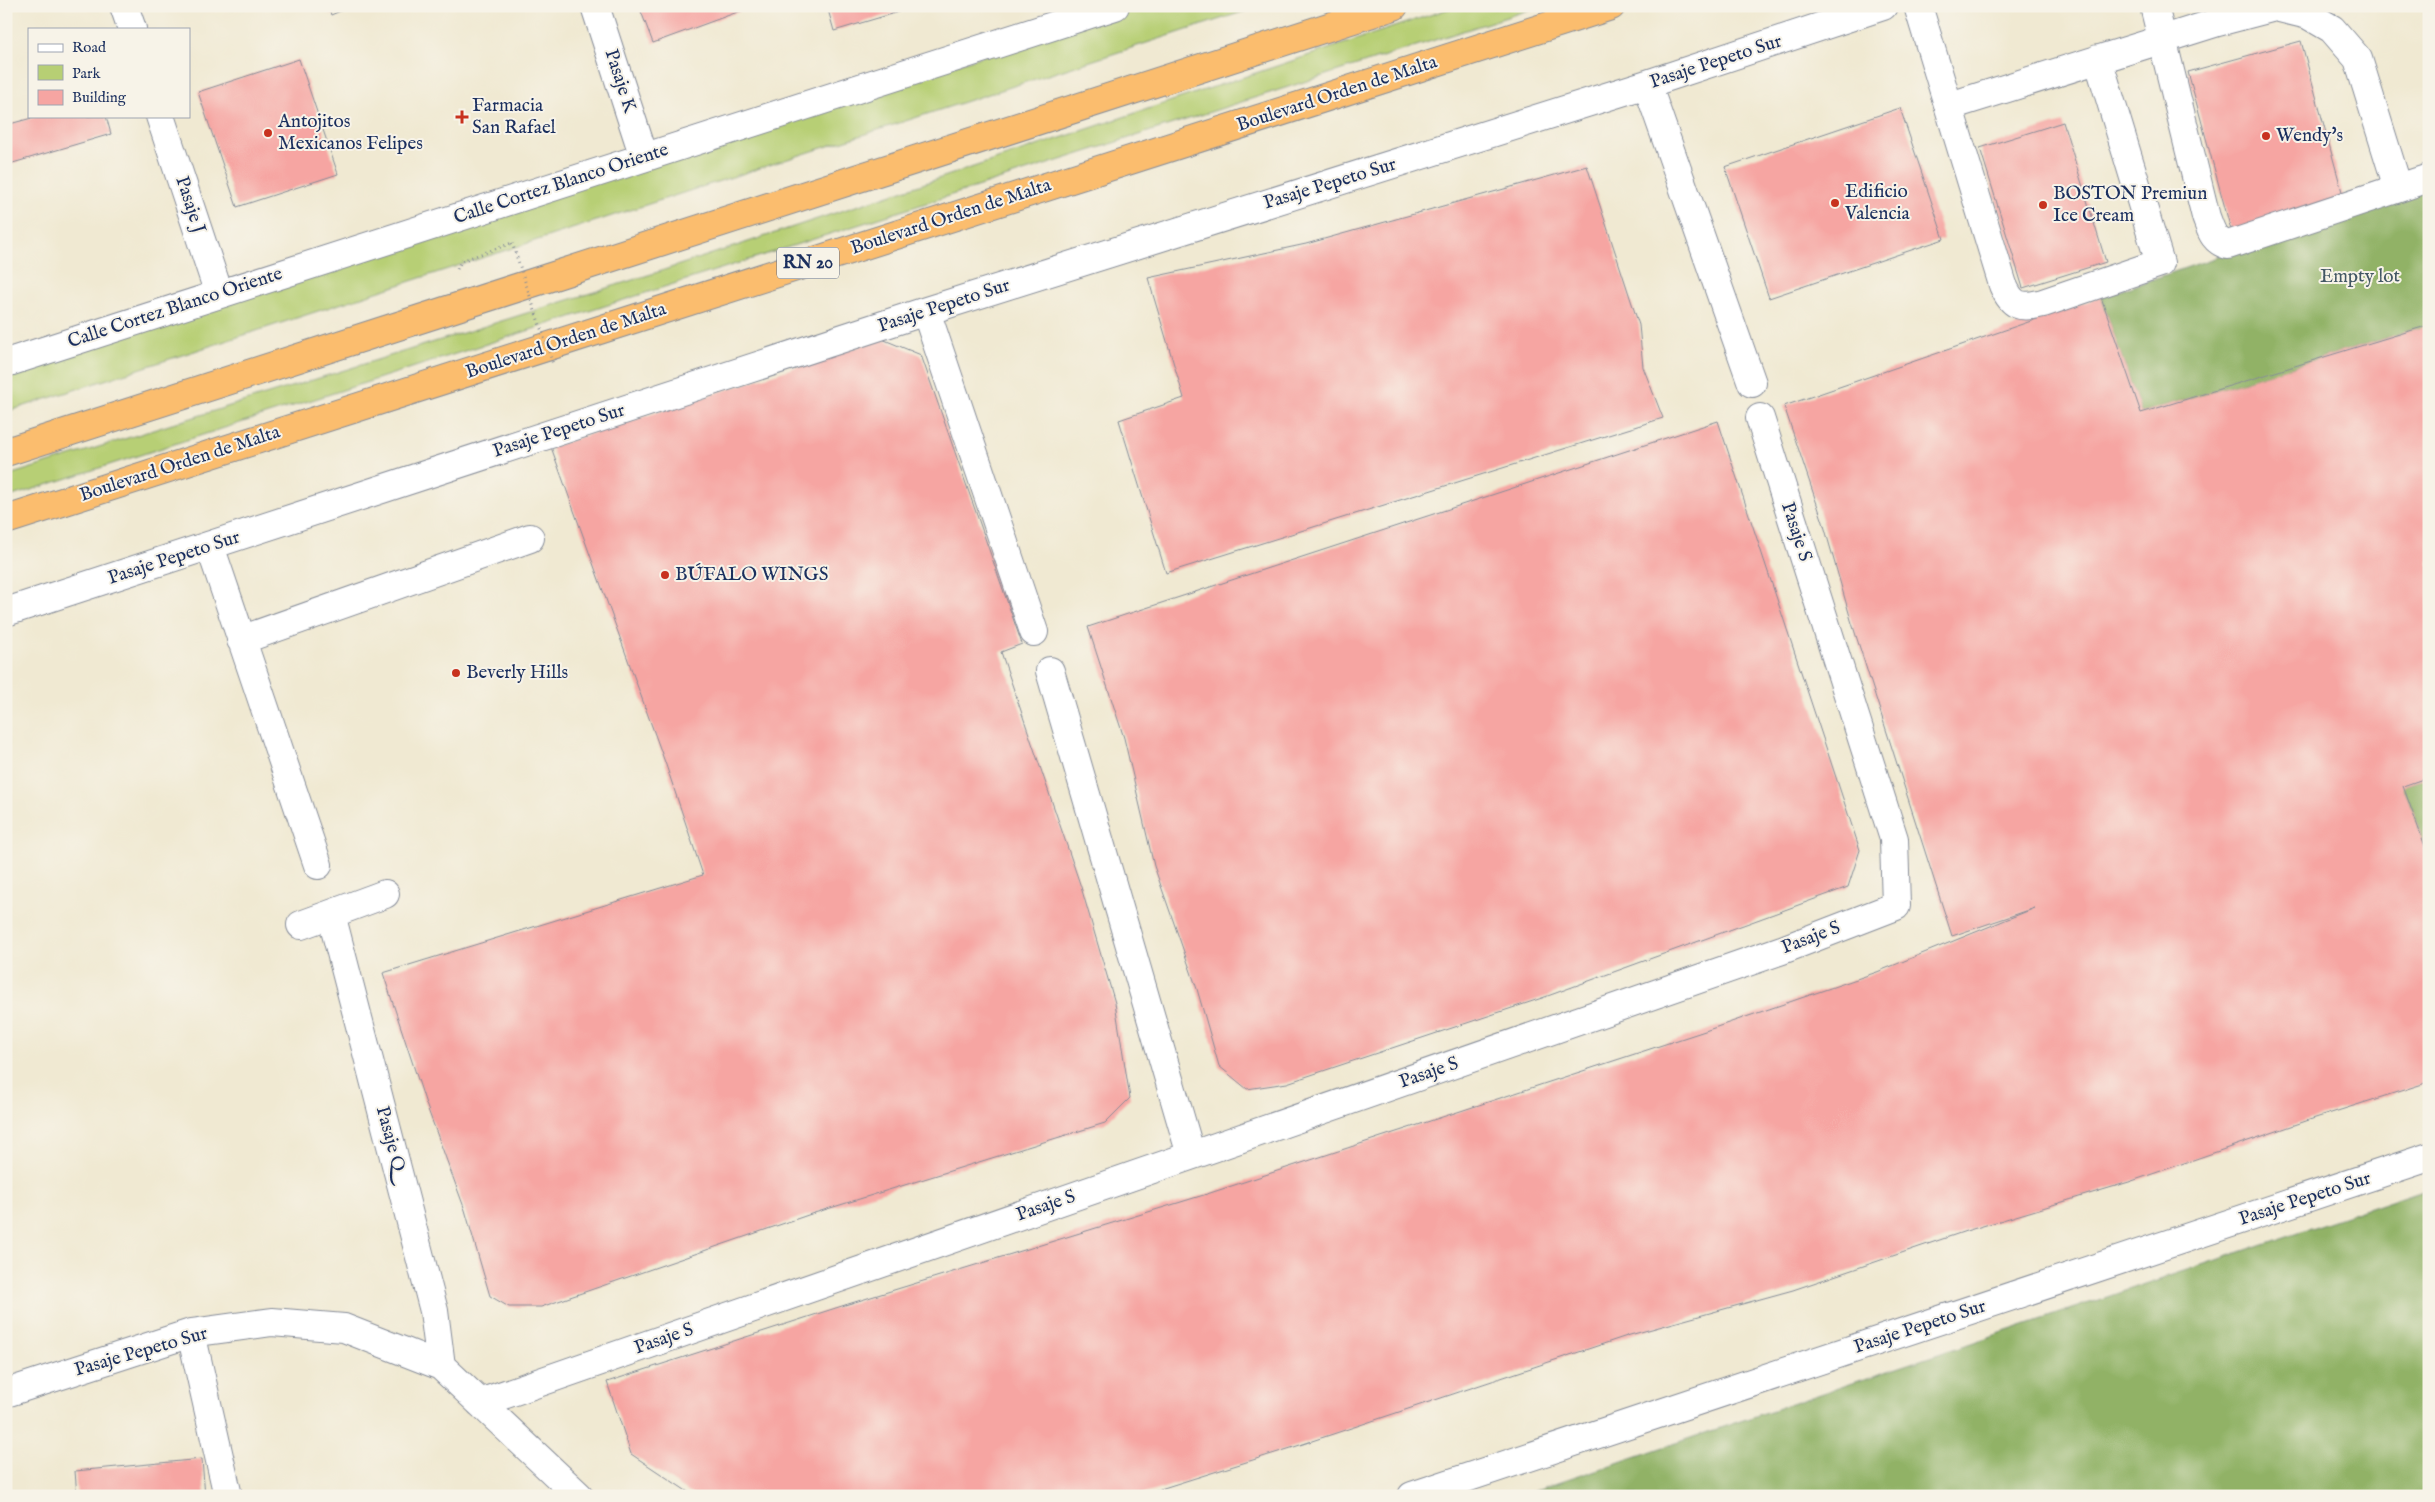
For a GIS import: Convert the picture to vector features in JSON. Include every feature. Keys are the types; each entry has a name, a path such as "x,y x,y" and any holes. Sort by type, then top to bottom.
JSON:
{"highway":[{"path":"6,452 1394,6"},
{"name":"Boulevard Orden de Malta","path":"6,520 1611,6"}],"street":[{"path":"124,6 132,28"},
{"name":"Pasaje K","path":"595,6 644,157"},
{"name":"Calle Cortez Blanco Oriente","path":"6,363 644,157 1066,14 1115,6"},
{"name":"Pasaje Pepeto Sur","path":"6,612 926,311 1647,84 1883,6"},
{"path":"1918,6 2003,285 2009,300 2017,305 2030,306 2160,263 2098,59"},
{"path":"2154,6 2206,217 2212,233 2219,242 2228,245 2429,178"},
{"path":"1950,106 2162,39 2275,7 2308,15 2332,29 2358,59 2398,188"},
{"path":"1647,84 1752,383"},
{"name":"Pasaje J","path":"161,118 219,294"},
{"path":"926,311 1034,632"},
{"name":"Pasaje S","path":"480,1403 1782,950 1896,906 1894,839 1760,418"},
{"path":"242,640 530,538"},
{"path":"210,546 318,865"},
{"path":"1050,671 1191,1155"},
{"path":"301,925 385,894"},
{"name":"Pasaje Q","path":"331,914 434,1311 440,1366"},
{"name":"Pasaje Pepeto Sur","path":"1412,1496 2429,1158"},
{"name":"Pasaje Pepeto Sur","path":"6,1393 191,1333 272,1322 344,1328 440,1366 579,1496"},
{"path":"191,1333 228,1496"}],"path":[{"path":"512,243 552,364"}],"green space":[{"path":"1137,6 1261,6 6,412 6,372"},
{"path":"1457,6 1541,6 6,498 6,476 658,272"},
{"name":"Empty lot","path":"2429,184 2429,325 2141,413 2101,297"},
{"path":"2429,777 2429,857 2403,786"},
{"path":"2429,1188 2429,1496 1519,1496"}],"building":[{"path":"328,6 352,6 331,15"},
{"path":"639,6 754,6 653,43"},
{"path":"827,6 914,6 915,7 834,31"},
{"name":"Wendy's","path":"2301,41 2344,199 2231,230 2188,72"},
{"name":"Antojitos Mexicanos Felipes","path":"299,59 338,174 237,207 198,92"},
{"name":"Edificio Valencia","path":"1900,108 1944,239 1769,298 1725,167"},
{"path":"32,118 107,118 111,134 6,165 6,125"},
{"name":"BOSTON Premiun Ice Cream","path":"2063,122 2106,262 2023,288 1980,148"},
{"path":"1587,166 1639,325 1643,367 1663,418 1166,573 1119,420 1184,398 1148,278 1306,244"},
{"path":"2101,297 2141,413 2429,325 2429,777 2403,786 2429,857 2429,1082 2309,1120 2129,1182 1966,1231 1793,1290 1630,1335 1291,1448 1138,1496 694,1496 631,1454 607,1382 845,1305 1207,1194 1705,1031 1877,972 2035,908 1952,936 1851,620 1823,522 1784,406"},
{"path":"882,339 921,355 1022,644 1001,652 1081,887 1115,1003 1130,1098 1105,1123 811,1214 541,1307 509,1307 490,1296 465,1210 426,1104 383,973 703,875 666,765 551,447"},
{"path":"1718,421 1860,850 1848,887 1542,998 1287,1083 1247,1089 1219,1066 1197,989 1154,866 1124,738 1088,627"},
{"path":"202,1459 205,1496 77,1496 75,1471"}],"place":[{"name":"Farmacia San Rafael","path":"462,117"},
{"name":"Antojitos Mexicanos Felipes","path":"268,133"},
{"name":"Wendy's","path":"2266,136"},
{"name":"Edificio Valencia","path":"1835,203"},
{"name":"BOSTON Premiun Ice Cream","path":"2043,205"},
{"name":"BÚFALO WINGS","path":"665,575"},
{"name":"Beverly Hills","path":"456,673"}]}
